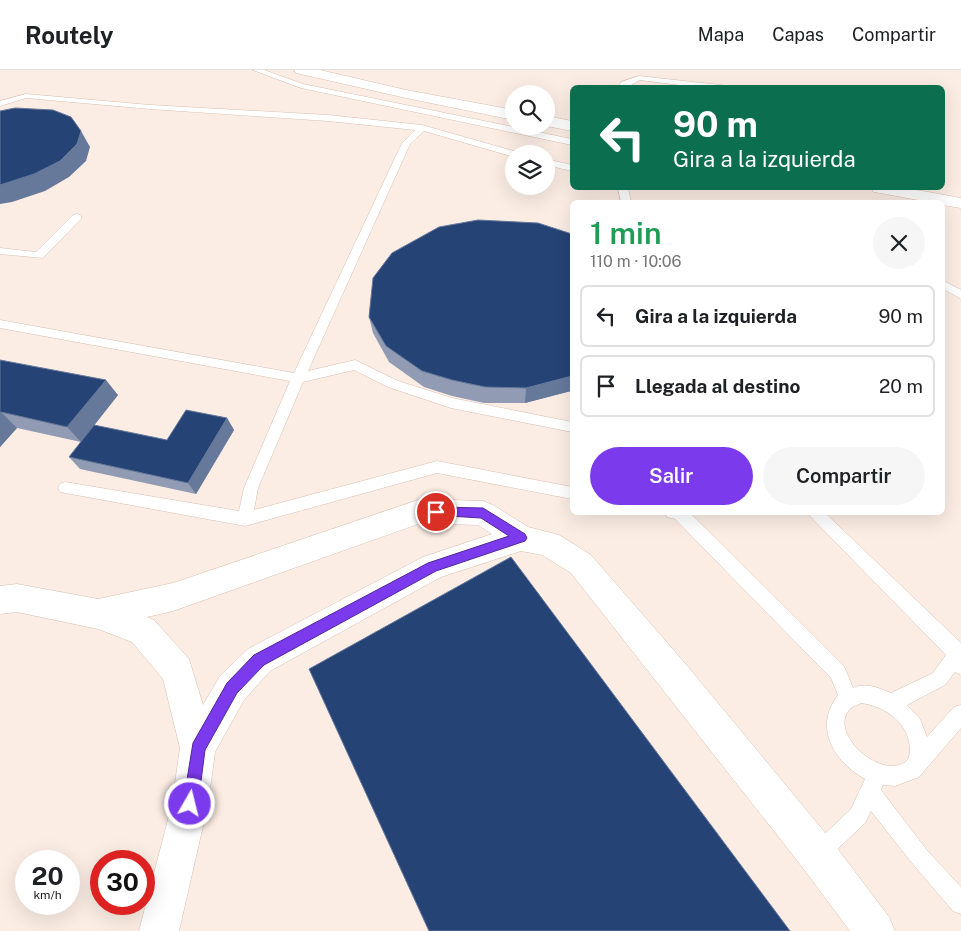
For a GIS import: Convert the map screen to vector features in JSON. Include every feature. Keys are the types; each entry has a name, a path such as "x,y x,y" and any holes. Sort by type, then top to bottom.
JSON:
{"street":[{"path":"300,70 333,74 505,112"},
{"path":"555,123 570,126"},
{"path":"891,190 945,200"},
{"path":"945,200 961,203"},
{"path":"98,614 173,597 421,511 483,513 521,538 549,544 581,564 678,680 817,854 875,931"},
{"path":"159,931 190,804 198,748 232,688 259,660 432,566 521,538"},
{"path":"6,597 98,614 143,631 177,671 198,748"}],"lane":[{"path":"257,70 302,86 570,142"},
{"path":"624,85 638,78 702,85"},
{"path":"0,104 26,96 150,107 328,118 422,128 505,151"},
{"path":"245,520 251,488 298,378 406,144 422,128"},
{"path":"555,164 570,168"},
{"path":"0,251 39,256 77,217"},
{"path":"945,285 961,295"},
{"path":"0,324 298,378 355,365 393,384 451,403 570,427"},
{"path":"65,488 245,520 437,467 570,493"},
{"path":"681,515 838,672 848,697"},
{"path":"816,515 960,658 939,679 891,703"},
{"path":"917,762 920,751 913,727 903,713 891,703 876,696 860,694 848,697 840,705 835,719 837,733 844,748 874,784 919,856 961,903"},
{"path":"817,854 858,816 874,784 910,772 961,714"}],"shaded area":[{"path":"0,70 961,70 961,931 0,931"}],"building":[{"path":"15,108 53,110 71,117 81,131 77,144 60,161 34,174 0,185 0,111"},
{"path":"478,220 538,223 570,233 570,377 526,388 485,387 422,371 386,346 369,317 373,278 392,253 439,227"},
{"path":"0,360 106,380 67,427 0,413"},
{"path":"186,410 227,418 188,483 69,457 94,425 167,440"},
{"path":"511,557 790,931 429,931 309,669"}],"route":[{"path":"190,804 198,748 232,688 259,660 432,566 487,547 521,538 483,513 436,512"}]}
